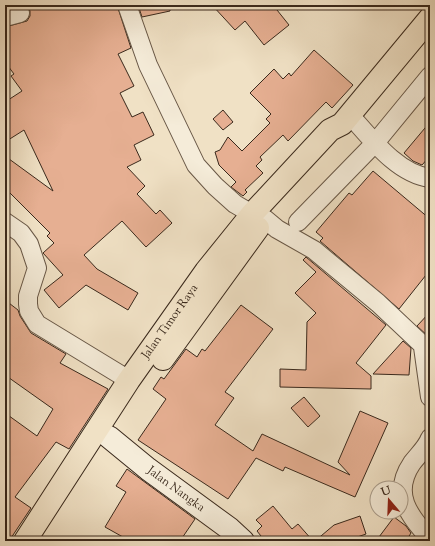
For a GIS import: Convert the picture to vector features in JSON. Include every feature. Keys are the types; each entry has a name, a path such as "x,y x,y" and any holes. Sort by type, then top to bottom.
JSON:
{"highway":[{"name":"Jalan Timor Raya","path":"25,541 129,380 206,271 338,138 345,119 430,18"},
{"name":"Jalan Timor Raya","path":"42,541 141,389 259,216"}],"street":[{"path":"126,5 148,65 196,165 214,186 235,204 259,216 277,229 314,250 378,303 427,350 430,397"},
{"path":"298,222 375,143 430,76"},
{"path":"345,119 405,169 418,175 430,178"},
{"path":"5,222 21,233 29,244 37,268 28,296 28,304 29,312 37,324 129,380"},
{"name":"Jalan Nangka","path":"109,437 148,469 230,529 243,541"},
{"path":"430,438 408,470 403,482 402,492 410,516 430,539"}],"building":[{"path":"27,5 117,5 131,48 118,54 134,86 120,93 132,117 143,112 154,135 134,145 141,160 127,167 145,186 137,194 156,214 160,210 172,223 146,247 122,221 84,255 97,269 138,293 128,310 86,285 59,308 44,290 63,275 43,253 54,243 47,236 50,233 5,188 5,156 53,191 24,130 5,142 5,102 22,91 11,76 14,74 5,62 5,27 27,21 30,16 30,11"},
{"path":"138,5 170,5 170,11 142,17"},
{"path":"212,5 273,5 289,25 264,45 245,21 235,30"},
{"path":"314,50 353,85 332,108 326,102 288,141 283,135 260,157 262,160 256,166 263,173 245,190 247,192 243,196 231,187 236,182 219,165 215,152 220,150 228,137 242,151 270,123 266,119 271,114 250,93 274,69 283,79 289,73 291,76"},
{"path":"223,110 233,122 223,130 213,119"},
{"path":"430,122 430,156 422,165 413,161 404,153"},
{"path":"373,171 430,219 430,270 399,309 320,241 323,238 316,232 349,193 352,195"},
{"path":"306,257 386,325 356,363 371,376 371,389 280,387 280,369 306,370 307,322 316,313 295,293 316,272 303,260"},
{"path":"5,300 18,310 20,316 31,333 66,354 60,363 108,389 69,449 56,442 15,497 31,508 9,541 5,541 5,413 37,436 53,409 5,375"},
{"path":"241,305 273,329 225,392 234,398 215,425 253,451 262,434 350,475 338,462 360,411 388,423 355,497 285,467 283,471 256,458 228,499 138,440 166,399 153,389 161,377 164,379 186,349 197,357 202,349 205,351"},
{"path":"430,312 430,338 417,326"},
{"path":"403,341 411,348 409,375 373,374"},
{"path":"304,397 320,416 308,427 291,408"},
{"path":"127,469 195,519 180,541 130,541 105,527 126,492 116,486"},
{"path":"273,506 292,529 298,524 313,541 265,541 257,531 262,526 256,520"},
{"path":"360,516 366,534 346,541 315,541 334,525"},
{"path":"392,520 398,520 406,526 411,533 406,541 376,541"}]}
